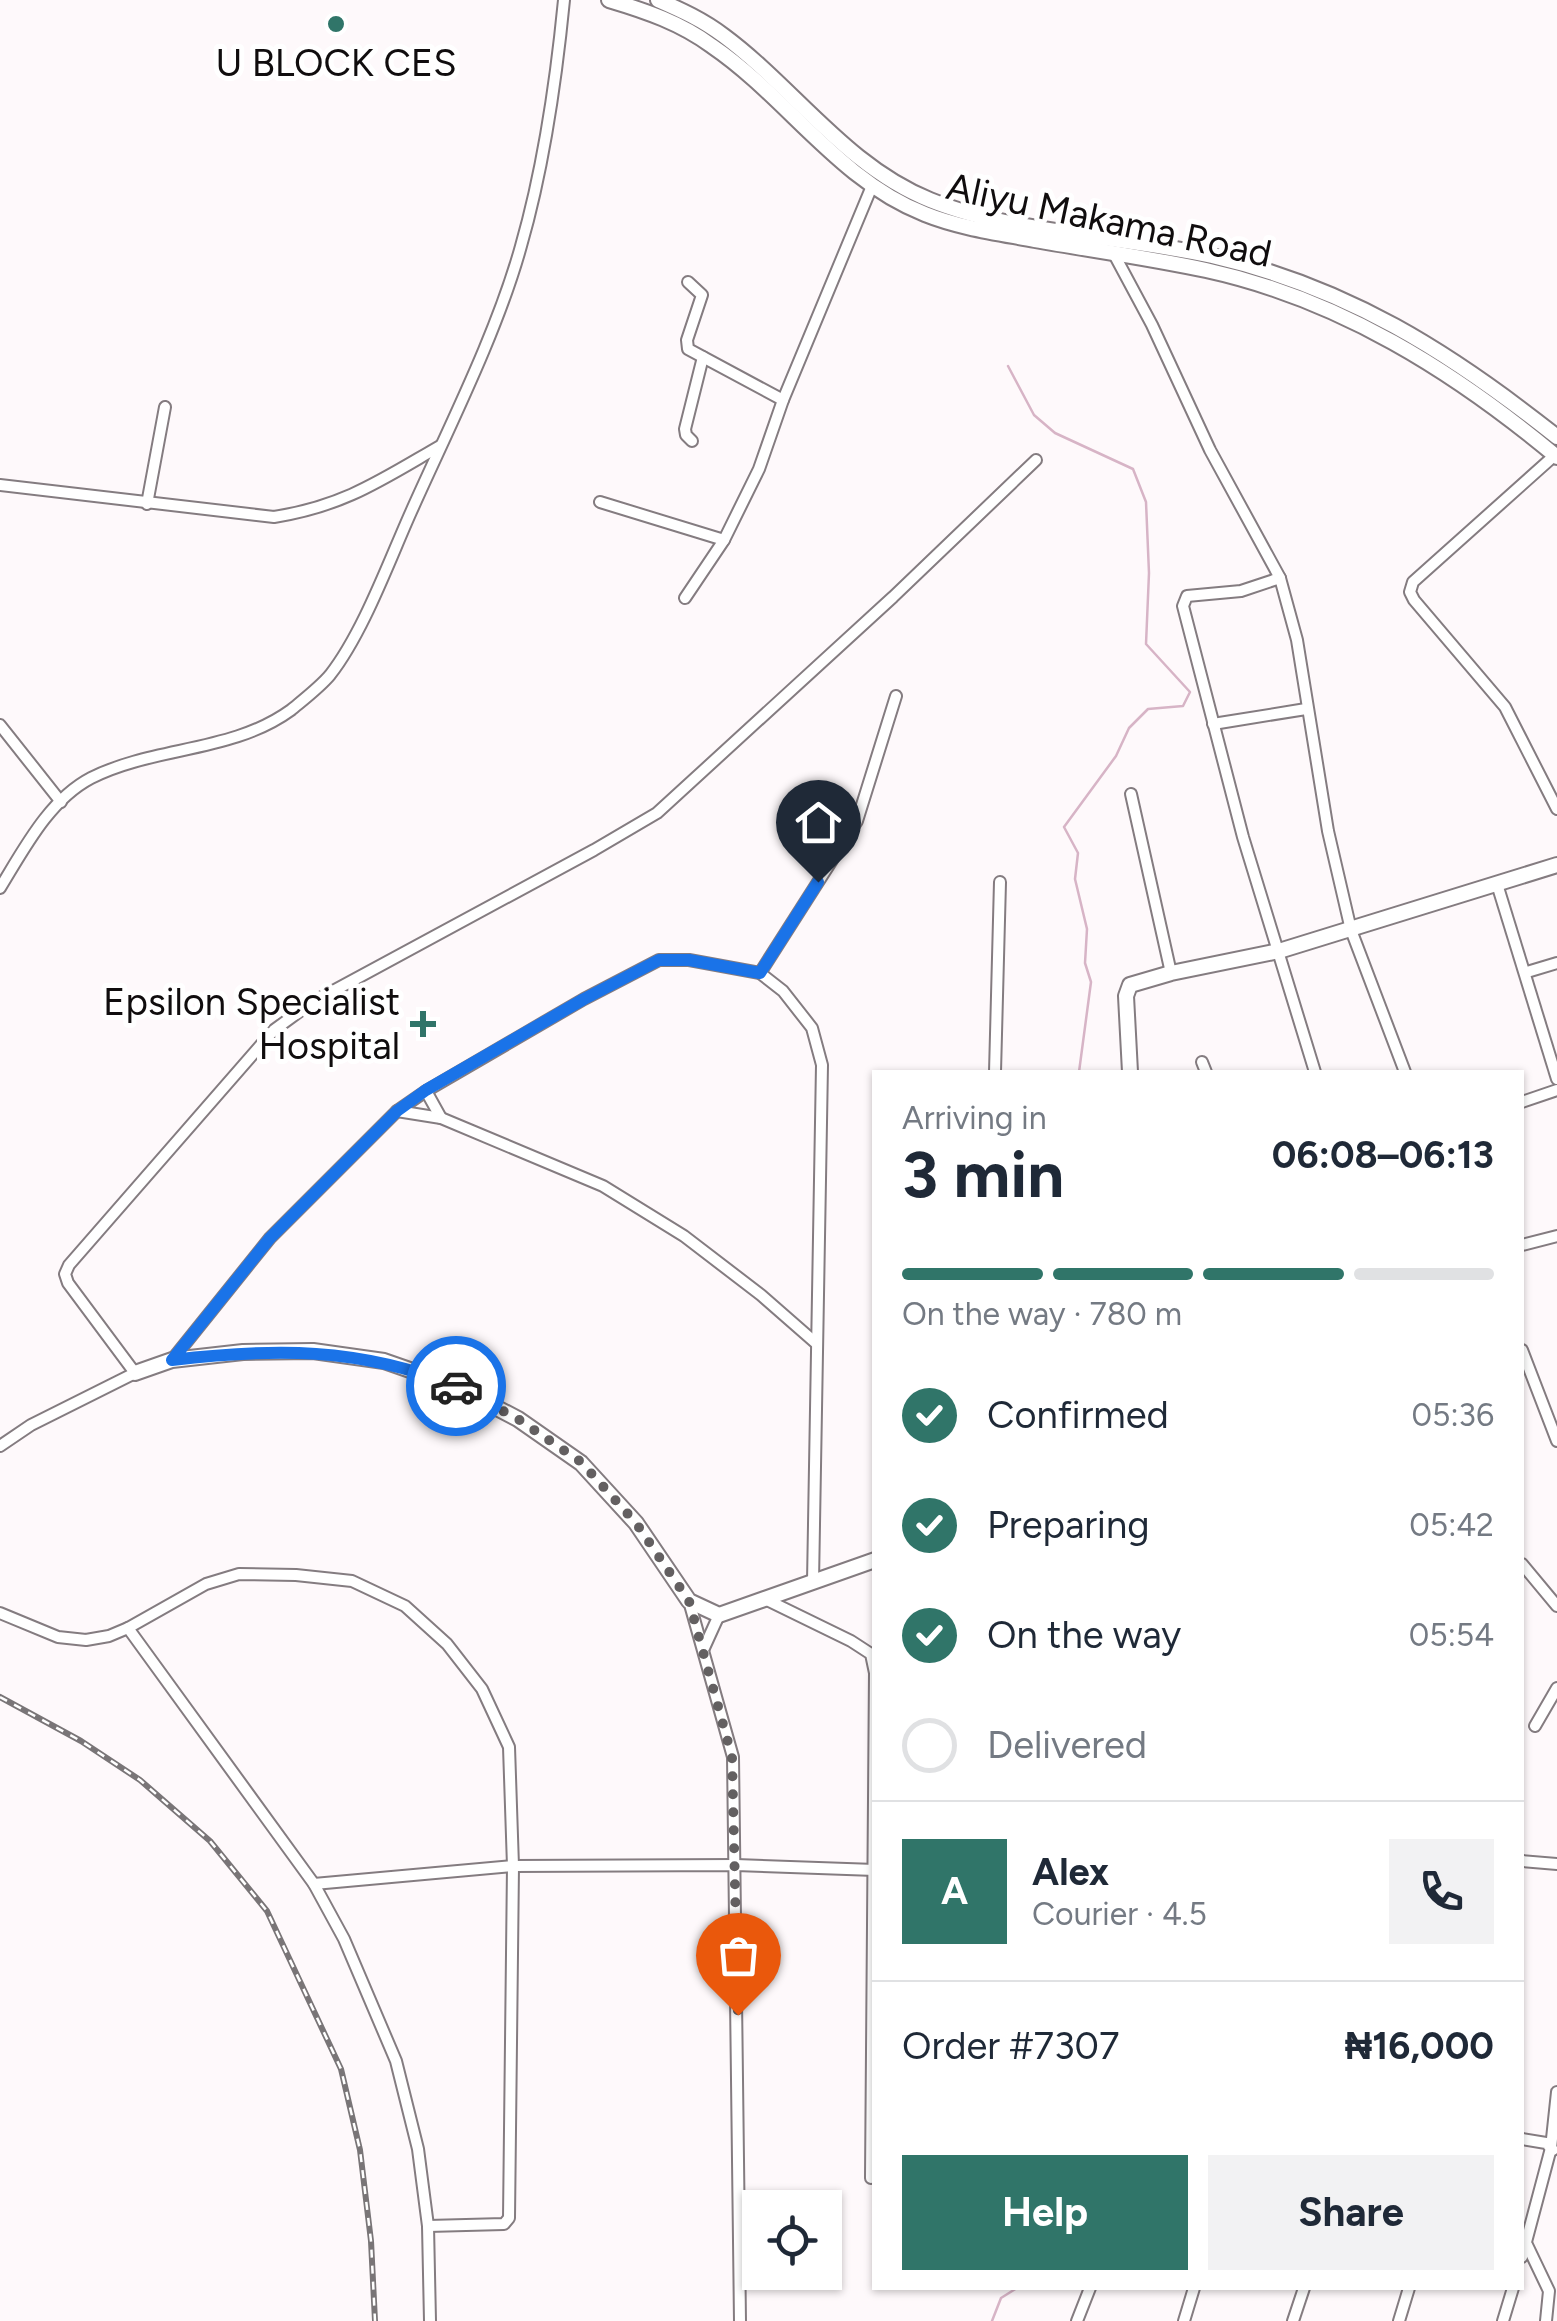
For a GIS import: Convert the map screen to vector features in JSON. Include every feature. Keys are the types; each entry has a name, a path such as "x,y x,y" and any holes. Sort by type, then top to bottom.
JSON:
{"street":[{"path":"0,888 30,839 60,802 88,780 124,765 241,736 289,711 330,675 367,610 521,248 558,62 564,0"},
{"name":"Aliyu Makama Road","path":"609,0 686,28 769,84 860,159 928,200 1058,237 1209,256 1321,288 1378,316 1485,380 1557,437"},
{"name":"Aliyu Makama Road","path":"658,0 693,15 723,35 851,171 872,186 923,214 969,228 1058,237"},
{"path":"684,598 724,540 759,469 783,400 872,186"},
{"name":"Aliyu Makama Road","path":"1074,240 1114,256 1206,270 1315,302 1476,392 1556,456"},
{"path":"1114,256 1152,325 1210,450 1280,578 1297,640 1328,831 1351,930 1403,1070"},
{"path":"688,282 700,290 702,300 686,345 783,400"},
{"path":"692,440 686,436 685,428 703,357"},
{"path":"147,504 165,407"},
{"path":"0,485 274,517 316,511 356,494 440,446"},
{"path":"1556,456 1414,582 1410,592 1505,707 1557,809"},
{"path":"135,1373 65,1274 274,1030 311,1003 658,813 1036,460"},
{"path":"600,502 724,540"},
{"path":"1280,578 1240,591 1188,596 1183,600 1243,837 1314,1070"},
{"path":"760,973 858,821 896,696"},
{"path":"1213,724 1306,709"},
{"path":"0,725 60,802"},
{"path":"1131,794 1171,973"},
{"path":"1130,1070 1126,996 1130,985 1279,952 1557,865"},
{"path":"995,1070 1000,882"},
{"path":"1498,884 1556,1073"},
{"path":"172,1360 270,1238 397,1111 426,1090 659,960 689,960 760,973 783,991 812,1028 822,1065 813,1582"},
{"path":"1526,972 1557,963"},
{"path":"426,1090 442,1118"},
{"path":"1524,1101 1557,1090"},
{"path":"397,1111 442,1118 603,1186 684,1236 817,1344"},
{"path":"1524,1244 1557,1236"},
{"path":"0,1446 31,1424 135,1373 172,1360 243,1352 313,1351 384,1362 453,1385 518,1419 581,1462 636,1523 689,1601 732,1757 740,2321"},
{"path":"1524,1355 1557,1440"},
{"path":"689,1601 719,1614 872,1561"},
{"path":"1524,1567 1557,1606"},
{"path":"0,1613 58,1638 86,1640 128,1628 176,1598 239,1574 352,1581 405,1606 447,1644 482,1690 509,1747 509,2218 504,2224 428,2226"},
{"path":"1524,1586 1532,1578"},
{"path":"790,1591 803,1618"},
{"path":"767,1600 871,1654 872,1658"},
{"path":"704,1648 719,1614"},
{"path":"128,1628 314,1884 344,1939 396,2061 418,2148 428,2226 430,2321"},
{"path":"1534,1726 1557,1688"},
{"path":"1524,1861 1557,1864"},
{"path":"314,1884 512,1866 872,1870"},
{"path":"870,2178 872,2055"},
{"path":"1524,2250 1554,2150 1557,2092"},
{"path":"1524,2139 1546,2143 1554,2150"},
{"path":"1526,2244 1549,2290 1546,2321"},
{"path":"1077,2321 1089,2290"},
{"path":"1184,2321 1193,2290"},
{"path":"1293,2321 1303,2290"},
{"path":"1399,2321 1408,2290"},
{"path":"1503,2321 1512,2290"}],"waterway":[{"path":"1008,366 1034,415 1055,433 1133,469 1146,502 1146,644 1190,692 1183,706 1148,709 1129,728 1116,756 1064,827 1078,853 1075,879 1087,929 1085,963 1091,982 1079,1070"},
{"path":"992,2321 1001,2298 1014,2290"}],"railway":[{"path":"0,1697 81,1741 140,1780 210,1841 267,1911 341,2069 360,2150 371,2241 375,2321"}],"way so far":[{"path":"456,1386 518,1419 581,1462 636,1523 689,1601 732,1757 738,2015"}],"place":[{"name":"U BLOCK CES","path":"336,24"},
{"name":"Epsilon Specialist Hospital","path":"423,1024"}],"route":[{"path":"456,1386 384,1362 313,1351 243,1352 172,1360 270,1238 397,1111 426,1090 659,960 689,960 760,973 818,882"}]}
